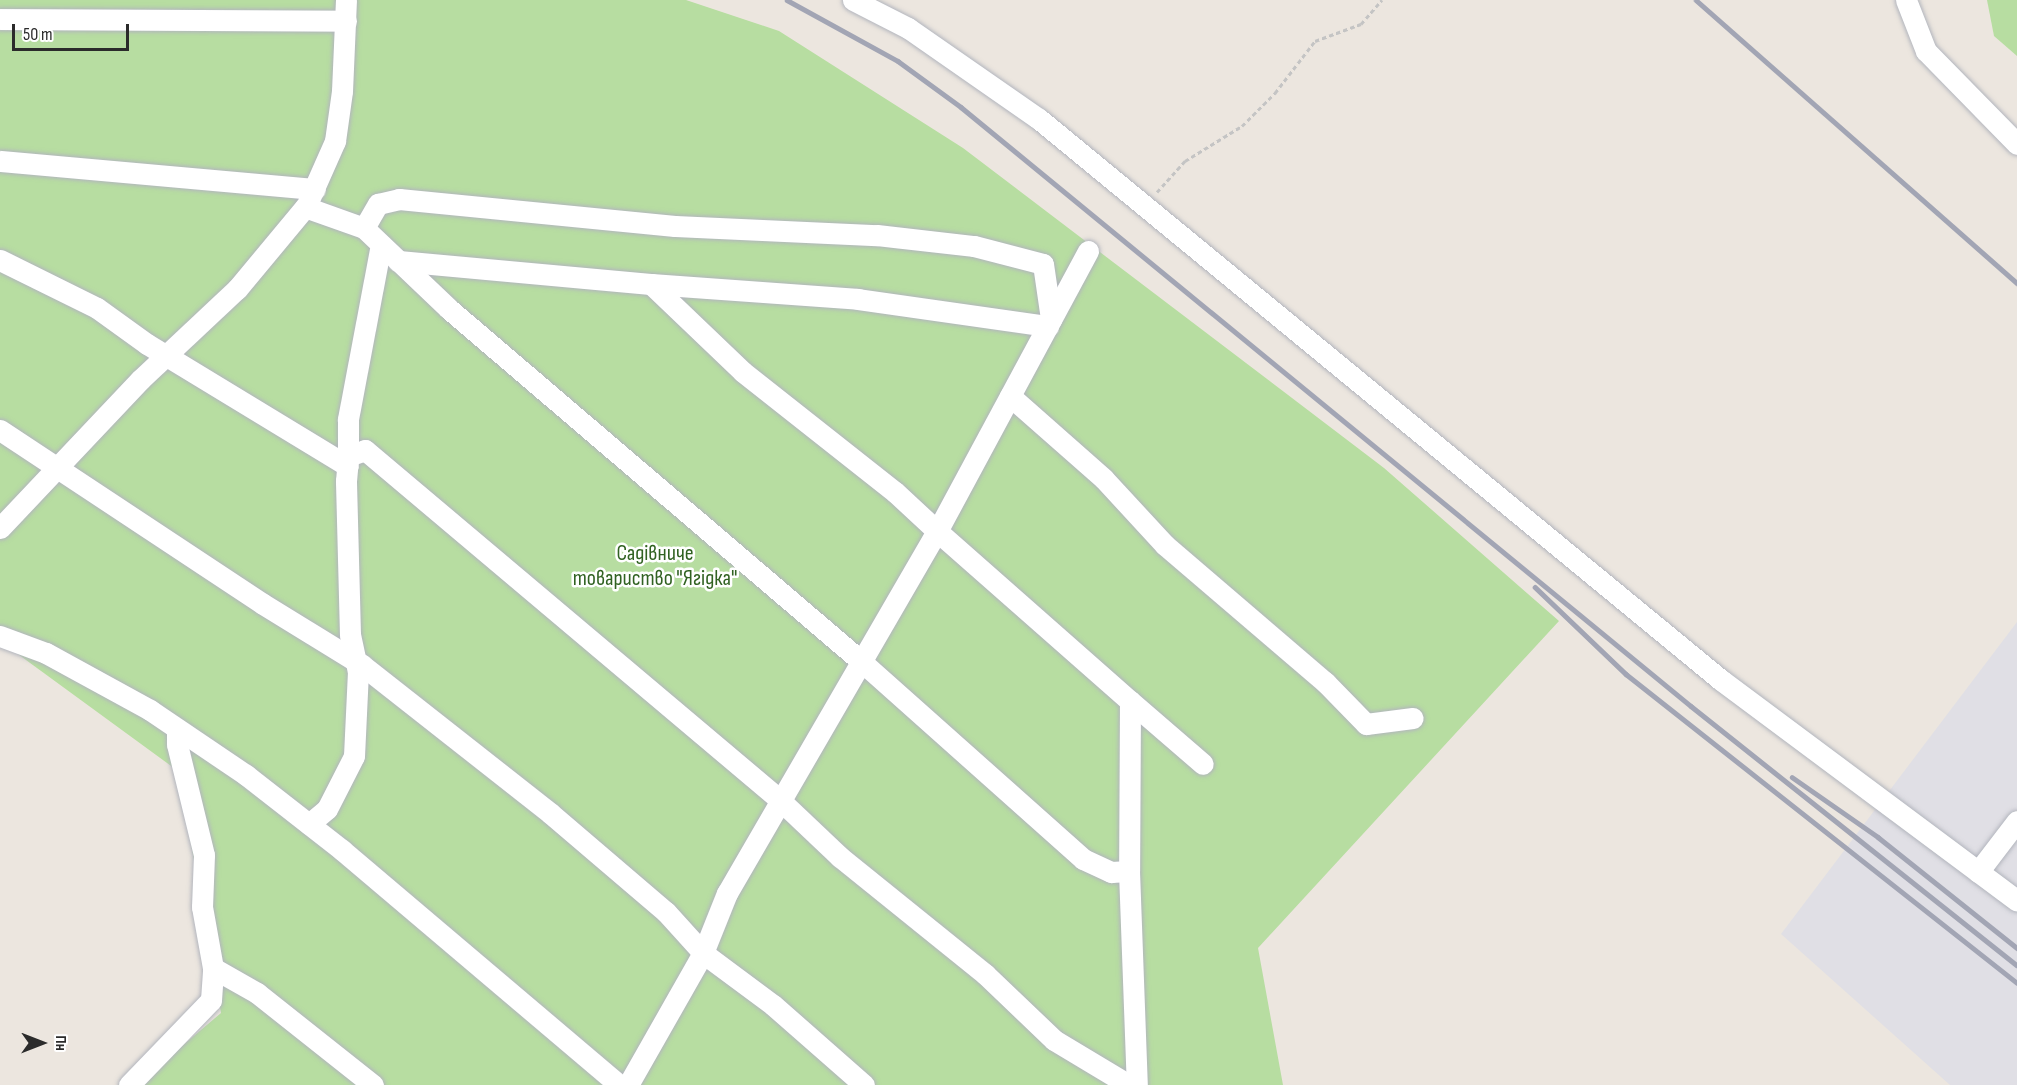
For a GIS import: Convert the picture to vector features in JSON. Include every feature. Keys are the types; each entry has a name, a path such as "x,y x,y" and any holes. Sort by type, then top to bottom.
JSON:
{"street":[{"path":"853,0 908,28 1039,119 1721,680 2017,901"},
{"path":"1906,0 1926,51 2017,144"},
{"path":"0,18 346,10 335,141 310,198 237,289 141,379 0,528"},
{"path":"0,161 310,198 364,228 575,419 861,662 1083,859 1111,872 1129,872"},
{"path":"364,228 378,204 399,199 675,226 877,235 974,246 1043,264 1050,323"},
{"path":"309,824 327,809 354,756 358,672 350,634 348,419 381,245"},
{"path":"628,1085 703,953 727,893 937,531 1088,251"},
{"path":"0,260 97,308 147,344 348,461"},
{"path":"398,261 651,284 858,299 1050,323"},
{"path":"651,284 743,372 895,492 1203,764"},
{"path":"1010,396 1104,479 1164,545 1325,682 1366,724 1413,718"},
{"path":"0,430 253,598 362,665 550,813 666,912 703,953 773,1005 864,1085"},
{"path":"348,461 365,450 780,800 840,857 985,974 1054,1040 1129,1085"},
{"path":"0,636 46,653 177,729 309,824 620,1085"},
{"path":"1130,701 1129,872 1137,1085"},
{"path":"129,1085 211,1000 213,969 202,907 204,855 177,744 177,729"},
{"path":"1978,872 2017,820"},
{"path":"213,969 257,993 373,1085"}],"path":[{"path":"1139,201 1162,189 1185,161 1242,126 1275,93 1316,41 1361,24 1382,0"}],"shaded area":[{"path":"2017,622 2017,1085 1950,1085 1781,934"}],"green space":[{"name":"Садівниче товариство \"Ягідка\"","path":"0,0 686,0 779,31 963,148 1384,468 1559,621 1258,948 1283,1085 136,1085 221,1013 178,771 0,641"},
{"path":"1987,0 2017,0 2017,56 1994,36"}],"railway":[{"path":"787,0 898,61 961,107 1691,706 2017,965"},
{"path":"1696,0 2017,283"},
{"path":"1535,587 1626,674 2017,983"},
{"path":"1792,777 1878,837 2017,948"}]}
